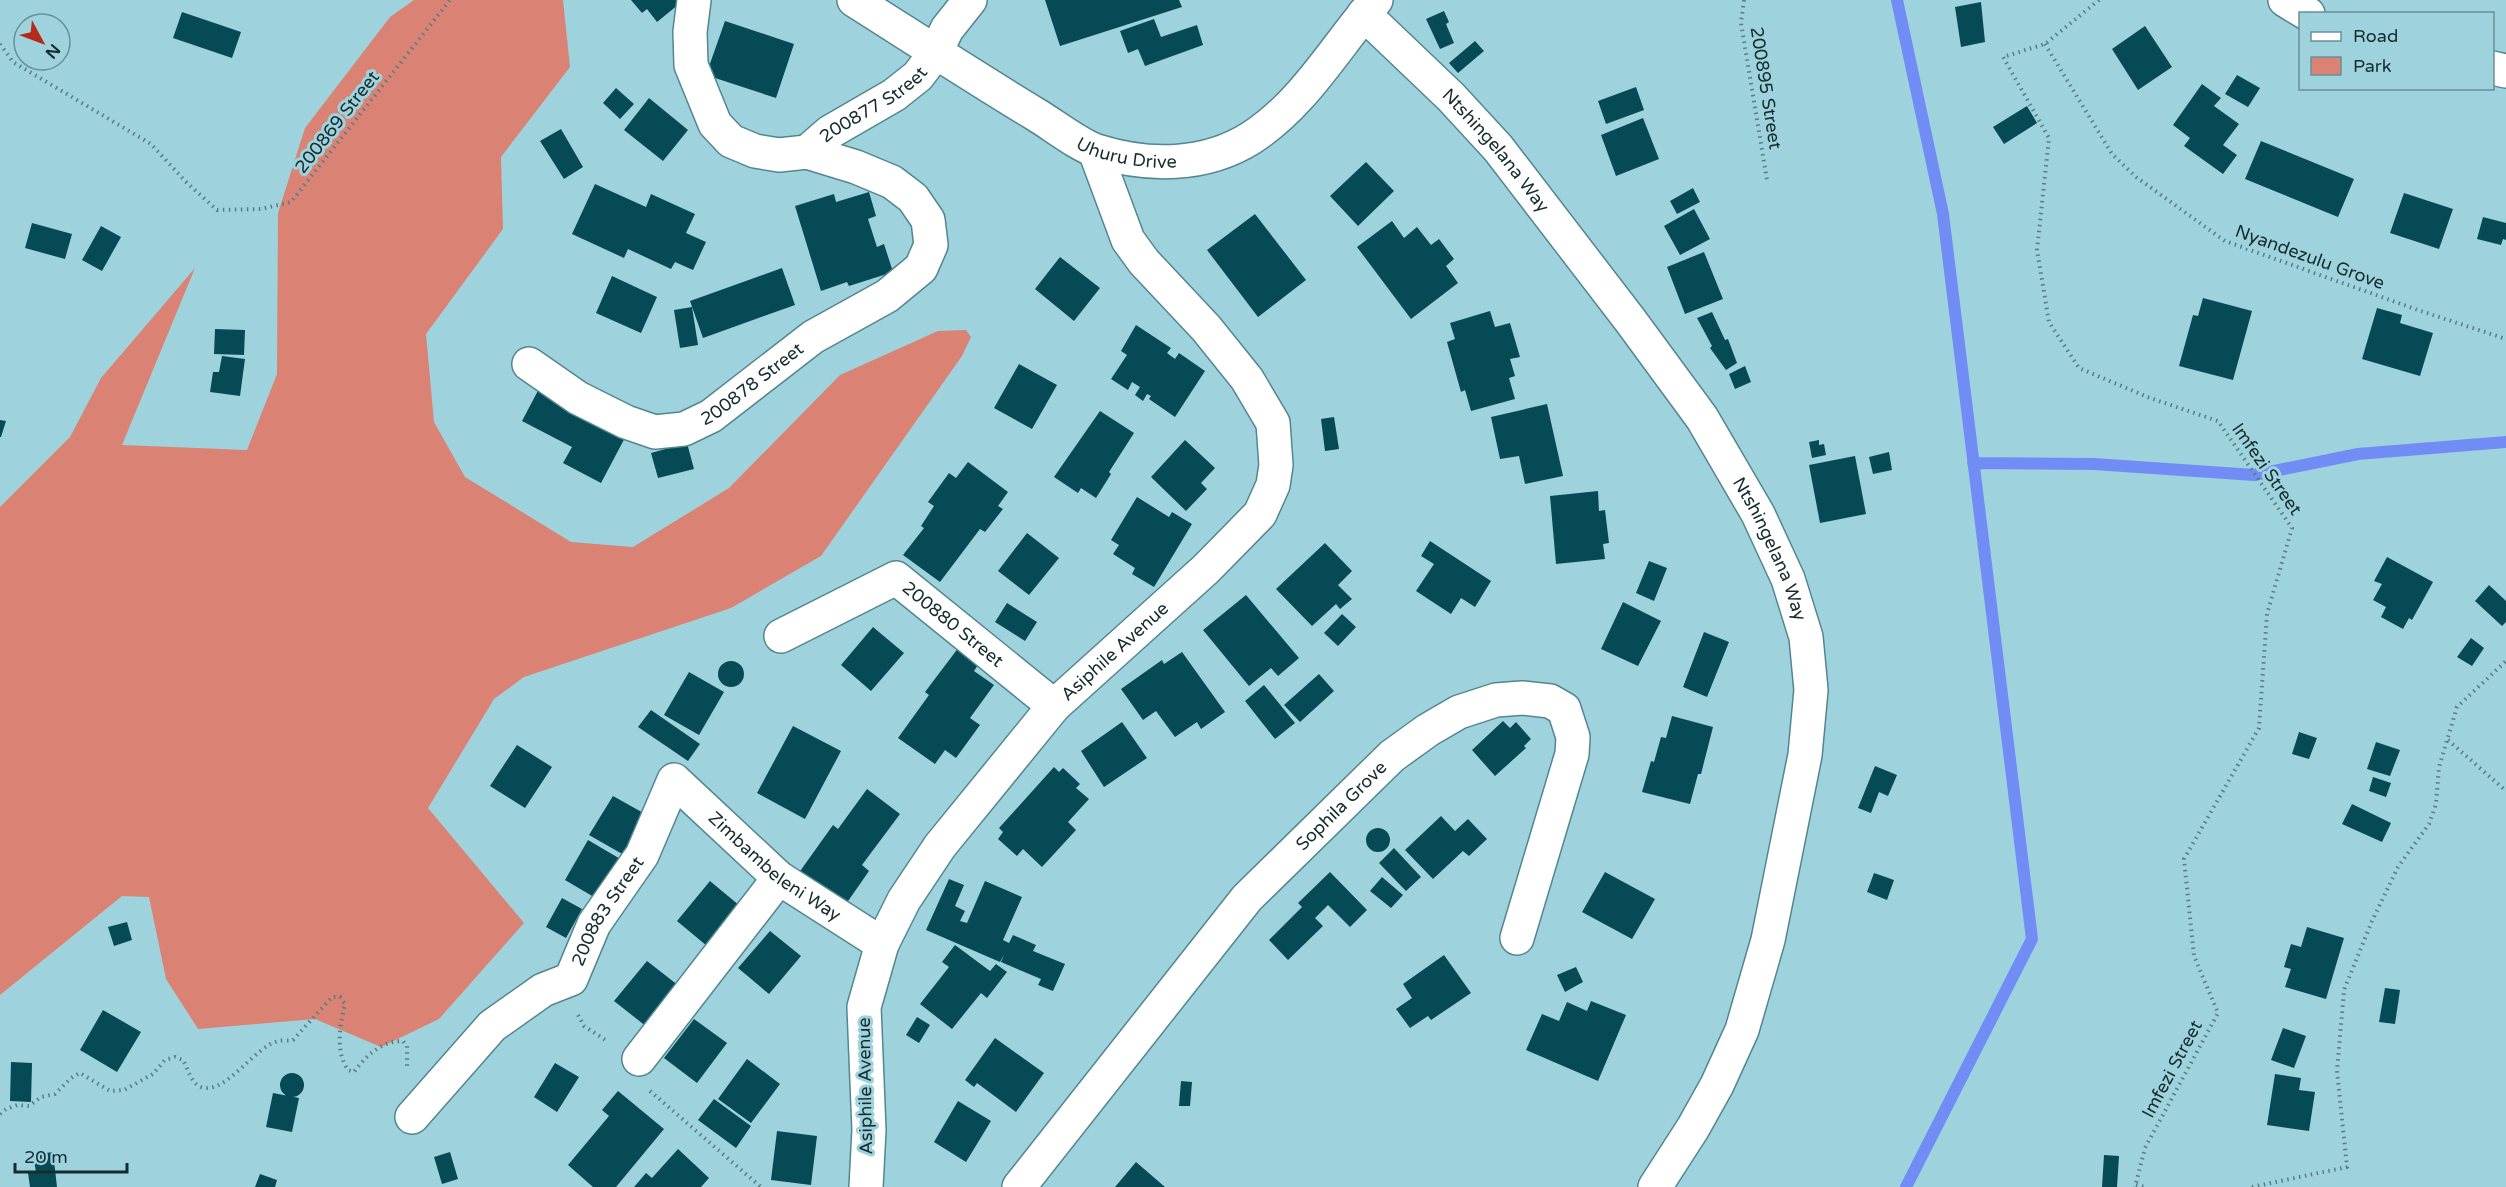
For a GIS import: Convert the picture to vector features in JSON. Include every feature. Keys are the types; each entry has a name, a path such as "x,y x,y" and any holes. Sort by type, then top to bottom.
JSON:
{"street":[{"name":"200877 Street","path":"694,0 690,32 691,65 715,124 731,141 755,151 779,155 807,152 856,167 892,182 913,198 928,220"},
{"name":"Uhuru Drive","path":"854,0 1095,151 1144,161 1173,163 1206,157 1230,149 1251,138 1280,115 1307,86 1370,7"},
{"name":"200877 Street","path":"807,152 831,132 894,95 918,76 936,52 946,29 970,0"},
{"path":"2285,0 2305,12"},
{"name":"Ntshingelana Way","path":"1370,7 1498,148 1702,418 1758,514 1788,579 1806,637 1810,690 1805,755 1768,940 1742,1030 1727,1063 1693,1128 1655,1187"},
{"name":"Asiphile Avenue","path":"866,1187 869,1130 864,1007 882,944 904,900 940,846 1054,706 1206,570 1260,514 1273,485 1276,465 1273,423 1247,379 1206,328 1144,262 1128,240 1095,151"},
{"name":"200878 Street","path":"529,364 578,398 626,422 655,432 684,429 711,416 813,337 886,296 906,281 921,268 932,245 928,220"},
{"name":"200880 Street","path":"781,636 896,578 1054,706"},
{"name":"Sophila Grove","path":"1019,1187 1246,898 1392,756 1428,729 1459,712 1496,700 1522,698 1550,701 1564,709 1573,737 1572,754 1517,938"},
{"name":"Zimbambeleni Way","path":"674,780 779,878 882,944"},
{"name":"200883 Street","path":"412,1117 492,1026 543,990 571,979 594,924 642,855 674,780"},
{"path":"639,1059 779,878"}],"path":[{"name":"200869 Street","path":"0,44 13,62 151,144 187,183 217,210 261,209 291,202 450,0"},
{"name":"200895 Street","path":"1743,0 1741,23 1767,180"},
{"name":"Imfezi Street","path":"2099,0 2045,44 2003,57 2049,138 2037,250 2049,322 2079,368 2150,398 2218,421 2292,528 2267,614 2259,729 2184,859 2194,956 2218,1013 2145,1148 2136,1186"},
{"name":"Nyandezulu Grove","path":"2045,44 2112,154 2136,177 2225,241 2506,339"},
{"path":"2252,1187 2347,1167 2337,1071 2344,990 2372,921 2398,867 2429,824 2436,804 2439,767 2457,707 2506,661"},
{"path":"2448,740 2506,791"},
{"path":"0,1114 17,1105 29,1106 41,1097 55,1094 71,1078 80,1073 110,1091 124,1090 153,1074 165,1060 175,1057 183,1060 192,1080 201,1087 214,1087 278,1041 293,1040 332,997 340,997 345,1004 339,1040 344,1065 348,1070 354,1072 366,1056 391,1041 403,1041 407,1046 408,1070 413,1072 436,1067 451,1071"},
{"path":"2136,1186 2145,1187"}],"green space":[{"path":"414,0 563,0 570,67 501,157 503,229 426,334 434,422 465,477 571,542 633,547 729,488 840,375 938,331 966,330 971,337 962,356 821,556 731,608 524,677 494,699 428,808 524,923 439,1019 381,1047 315,1019 198,1029 166,979 149,897 122,896 0,995 0,507 70,437 101,378 195,268 122,445 247,450 277,374 278,213 305,128 390,17"}],"building":[{"path":"631,0 684,0 657,22 647,9 642,13"},
{"path":"1045,0 1179,0 1182,7 1060,46"},
{"path":"1981,2 1985,42 1961,47 1955,7"},
{"path":"1444,11 1449,22 1446,24 1454,43 1440,49 1426,19"},
{"path":"182,12 241,32 232,58 173,38"},
{"path":"1154,19 1161,37 1197,25 1203,45 1145,66 1138,49 1128,53 1120,31"},
{"path":"725,21 794,44 776,98 706,75"},
{"path":"2145,26 2172,67 2138,90 2112,49"},
{"path":"1475,41 1484,51 1458,73 1449,63"},
{"path":"2237,75 2260,88 2248,107 2225,94"},
{"path":"2202,84 2221,98 2214,106 2239,124 2223,145 2237,155 2223,174 2184,146 2190,138 2173,125"},
{"path":"1636,87 1644,110 1606,124 1598,101"},
{"path":"616,88 634,104 620,119 603,103"},
{"path":"649,98 688,130 663,161 624,130"},
{"path":"2027,106 2037,123 2004,144 1993,127"},
{"path":"1643,118 1659,159 1616,176 1601,135"},
{"path":"561,129 583,167 564,179 540,141"},
{"path":"2261,141 2354,179 2338,217 2245,179"},
{"path":"1366,162 1394,191 1358,226 1330,196"},
{"path":"595,184 646,207 651,194 695,214 686,233 706,242 693,270 675,262 671,269 628,249 624,258 572,234"},
{"path":"1693,188 1700,202 1677,214 1670,201"},
{"path":"869,192 876,216 868,219 877,247 884,244 893,272 849,286 847,282 821,291 795,206 834,194 836,202"},
{"path":"2404,193 2453,209 2439,249 2390,233"},
{"path":"1694,209 1710,239 1680,255 1664,226"},
{"path":"1255,214 1306,280 1258,317 1207,250"},
{"path":"2483,217 2506,223 2506,240 2503,239 2501,245 2477,239"},
{"path":"1392,221 1404,238 1417,227 1431,245 1439,239 1454,259 1446,266 1458,283 1411,319 1357,247"},
{"path":"32,223 72,234 65,259 25,248"},
{"path":"101,226 121,237 102,271 82,260"},
{"path":"1704,252 1723,299 1685,314 1667,267"},
{"path":"1060,257 1100,288 1074,321 1035,289"},
{"path":"782,268 795,305 703,338 690,301"},
{"path":"612,276 657,297 641,333 596,313"},
{"path":"2203,298 2252,311 2233,380 2179,366 2193,315 2198,316"},
{"path":"692,307 698,345 680,348 674,310"},
{"path":"2377,308 2402,315 2400,323 2433,333 2420,376 2362,359"},
{"path":"1490,311 1495,327 1510,323 1520,357 1510,359 1515,376 1509,378 1515,399 1471,411 1465,390 1461,392 1447,342 1455,339 1450,323"},
{"path":"1712,312 1725,340 1728,339 1737,363 1726,370 1710,348 1712,346 1697,318"},
{"path":"1136,325 1171,348 1167,353 1175,359 1179,353 1205,371 1175,417 1149,399 1151,396 1147,394 1143,401 1135,395 1140,387 1132,382 1128,390 1111,379 1127,355 1121,351"},
{"path":"215,329 245,330 244,355 214,354"},
{"path":"222,356 245,359 240,396 210,392 213,372 219,372"},
{"path":"1019,364 1057,385 1032,429 994,408"},
{"path":"1745,366 1751,382 1735,389 1729,374"},
{"path":"541,385 628,432 601,483 563,463 572,447 522,421"},
{"path":"1547,404 1563,476 1525,484 1519,456 1500,459 1491,417"},
{"path":"1100,411 1134,433 1109,472 1111,474 1096,498 1081,488 1078,493 1054,477"},
{"path":"1334,417 1339,449 1325,451 1321,419"},
{"path":"0,420 6,421 1,437 0,437"},
{"path":"1185,440 1215,468 1201,483 1207,489 1186,511 1151,477"},
{"path":"1819,440 1819,445 1824,444 1826,455 1812,458 1809,442"},
{"path":"687,443 694,469 658,478 651,453"},
{"path":"1889,452 1892,470 1873,474 1869,457"},
{"path":"1855,456 1866,514 1820,523 1809,465"},
{"path":"968,462 1008,492 998,506 1003,509 985,532 980,529 940,582 903,555 924,528 921,526 934,506 928,502 949,473 956,478"},
{"path":"1598,491 1599,511 1605,510 1609,543 1603,544 1605,559 1556,564 1550,496"},
{"path":"1137,497 1169,517 1172,512 1192,524 1154,587 1132,574 1135,568 1113,554 1119,545 1111,540"},
{"path":"1027,533 1059,558 1029,595 998,571"},
{"path":"1430,541 1491,581 1475,607 1461,598 1451,614 1416,591 1434,564 1421,556"},
{"path":"1325,543 1352,571 1338,585 1352,599 1340,609 1336,604 1312,626 1276,589"},
{"path":"2387,557 2433,582 2412,620 2409,618 2403,629 2381,617 2386,607 2373,600 2382,584 2374,581"},
{"path":"1649,561 1667,568 1654,601 1636,593"},
{"path":"2489,585 2506,601 2506,622 2502,626 2475,601"},
{"path":"1246,595 1299,658 1278,676 1271,668 1249,686 1203,630"},
{"path":"1623,602 1661,621 1638,666 1601,649"},
{"path":"1007,603 1037,622 1025,641 995,622"},
{"path":"1342,614 1356,627 1338,646 1324,633"},
{"path":"873,627 904,653 871,691 841,665"},
{"path":"1704,632 1729,642 1707,697 1683,687"},
{"path":"2471,638 2484,648 2472,666 2457,657"},
{"path":"959,647 980,662 974,671 994,685 970,718 980,725 956,758 945,750 935,764 898,738 929,695 925,692"},
{"path":"1182,652 1225,712 1201,729 1197,722 1175,737 1156,711 1143,720 1121,689 1162,660 1164,664"},
{"path":"731,661 740,665 744,674 740,683 731,687 722,683 718,674 722,665"},
{"path":"689,672 724,692 699,735 664,715"},
{"path":"1319,674 1334,691 1300,722 1284,705"},
{"path":"1264,685 1295,723 1275,739 1245,701"},
{"path":"651,710 700,744 688,761 638,727"},
{"path":"1672,716 1713,727 1701,774 1698,774 1690,804 1642,792 1651,761 1654,762 1661,737 1666,738"},
{"path":"1503,721 1510,728 1516,722 1531,739 1524,746 1526,748 1495,776 1472,750"},
{"path":"1122,722 1147,758 1104,787 1081,751"},
{"path":"793,726 841,751 805,819 757,793"},
{"path":"2299,732 2317,738 2309,759 2292,754"},
{"path":"2376,742 2400,750 2390,776 2367,769"},
{"path":"517,745 552,767 525,808 490,786"},
{"path":"1875,766 1897,775 1888,796 1879,792 1871,813 1858,808"},
{"path":"1054,767 1059,772 1063,768 1080,784 1076,788 1089,799 1068,822 1076,830 1042,867 1023,849 1017,856 998,839 1003,832 999,828"},
{"path":"2373,777 2391,783 2386,797 2369,791"},
{"path":"867,789 900,814 862,865 869,871 846,904 798,874 833,825 838,829"},
{"path":"613,796 647,815 624,855 589,835"},
{"path":"2352,804 2391,823 2382,842 2342,824"},
{"path":"1441,816 1455,831 1468,819 1487,839 1469,856 1463,851 1433,879 1405,850"},
{"path":"1378,828 1387,831 1390,840 1387,849 1378,852 1369,849 1366,840 1369,831"},
{"path":"588,840 622,860 599,900 565,880"},
{"path":"1394,848 1421,877 1406,891 1379,863"},
{"path":"1330,872 1367,910 1350,927 1328,905 1315,918 1323,926 1288,960 1269,940 1302,907 1298,903"},
{"path":"1605,872 1655,899 1632,939 1582,912"},
{"path":"1874,873 1894,880 1887,900 1867,892"},
{"path":"1382,877 1403,895 1391,908 1370,891"},
{"path":"949,879 964,885 955,906 965,911 960,921 967,923 985,881 1022,897 1003,940 1009,943 1013,935 1036,945 1033,951 1065,964 1053,991 1038,985 1041,979 1001,962 1004,955 1000,962 926,930"},
{"path":"710,881 740,906 707,946 677,921"},
{"path":"562,898 582,909 566,938 546,927"},
{"path":"127,922 132,940 114,946 108,927"},
{"path":"2307,927 2344,938 2326,999 2285,987 2291,969 2284,967 2291,944 2301,947"},
{"path":"770,931 801,956 769,994 738,968"},
{"path":"955,945 990,971 996,964 1007,972 987,998 981,993 952,1029 920,1004 949,967 942,962"},
{"path":"1444,955 1471,993 1431,1020 1428,1016 1410,1028 1396,1009 1412,998 1403,984"},
{"path":"647,961 679,986 647,1027 614,1001"},
{"path":"1576,967 1583,982 1565,992 1557,975"},
{"path":"2385,988 2400,990 2395,1024 2379,1022"},
{"path":"1591,1001 1626,1015 1598,1081 1526,1050 1542,1014 1559,1021 1567,1002 1587,1011"},
{"path":"103,1010 141,1032 117,1072 80,1050"},
{"path":"917,1017 930,1025 919,1043 906,1035"},
{"path":"694,1019 727,1043 697,1083 664,1058"},
{"path":"2283,1028 2306,1036 2294,1068 2271,1060"},
{"path":"995,1038 1044,1073 1016,1112 977,1083 974,1087 965,1080"},
{"path":"747,1059 780,1084 751,1123 718,1099"},
{"path":"11,1062 32,1063 31,1102 10,1101"},
{"path":"555,1063 579,1077 557,1112 534,1097"},
{"path":"292,1073 300,1077 304,1085 300,1093 292,1097 284,1093 280,1085 284,1077"},
{"path":"2275,1074 2301,1078 2299,1090 2315,1092 2309,1131 2267,1125"},
{"path":"1181,1081 1192,1082 1190,1106 1179,1106"},
{"path":"618,1091 664,1129 616,1187 593,1187 568,1165 609,1116 602,1110"},
{"path":"273,1093 299,1098 292,1132 266,1127"},
{"path":"714,1099 751,1126 736,1148 698,1120"},
{"path":"958,1101 991,1121 966,1162 934,1142"},
{"path":"777,1131 817,1136 811,1185 771,1180"},
{"path":"678,1149 709,1178 701,1187 634,1187 646,1173 652,1178"},
{"path":"53,1152 57,1187 30,1187 28,1173 36,1172 33,1155"},
{"path":"450,1152 458,1179 442,1184 434,1157"},
{"path":"2104,1155 2119,1156 2117,1187 2102,1187"},
{"path":"1136,1162 1165,1187 1115,1187"},
{"path":"260,1174 277,1180 275,1187 255,1187"}],"waterway":[{"path":"1897,0 1943,214 2032,939 1906,1187"},
{"path":"1973,463 2094,464 2254,475 2358,454 2506,442"}]}
